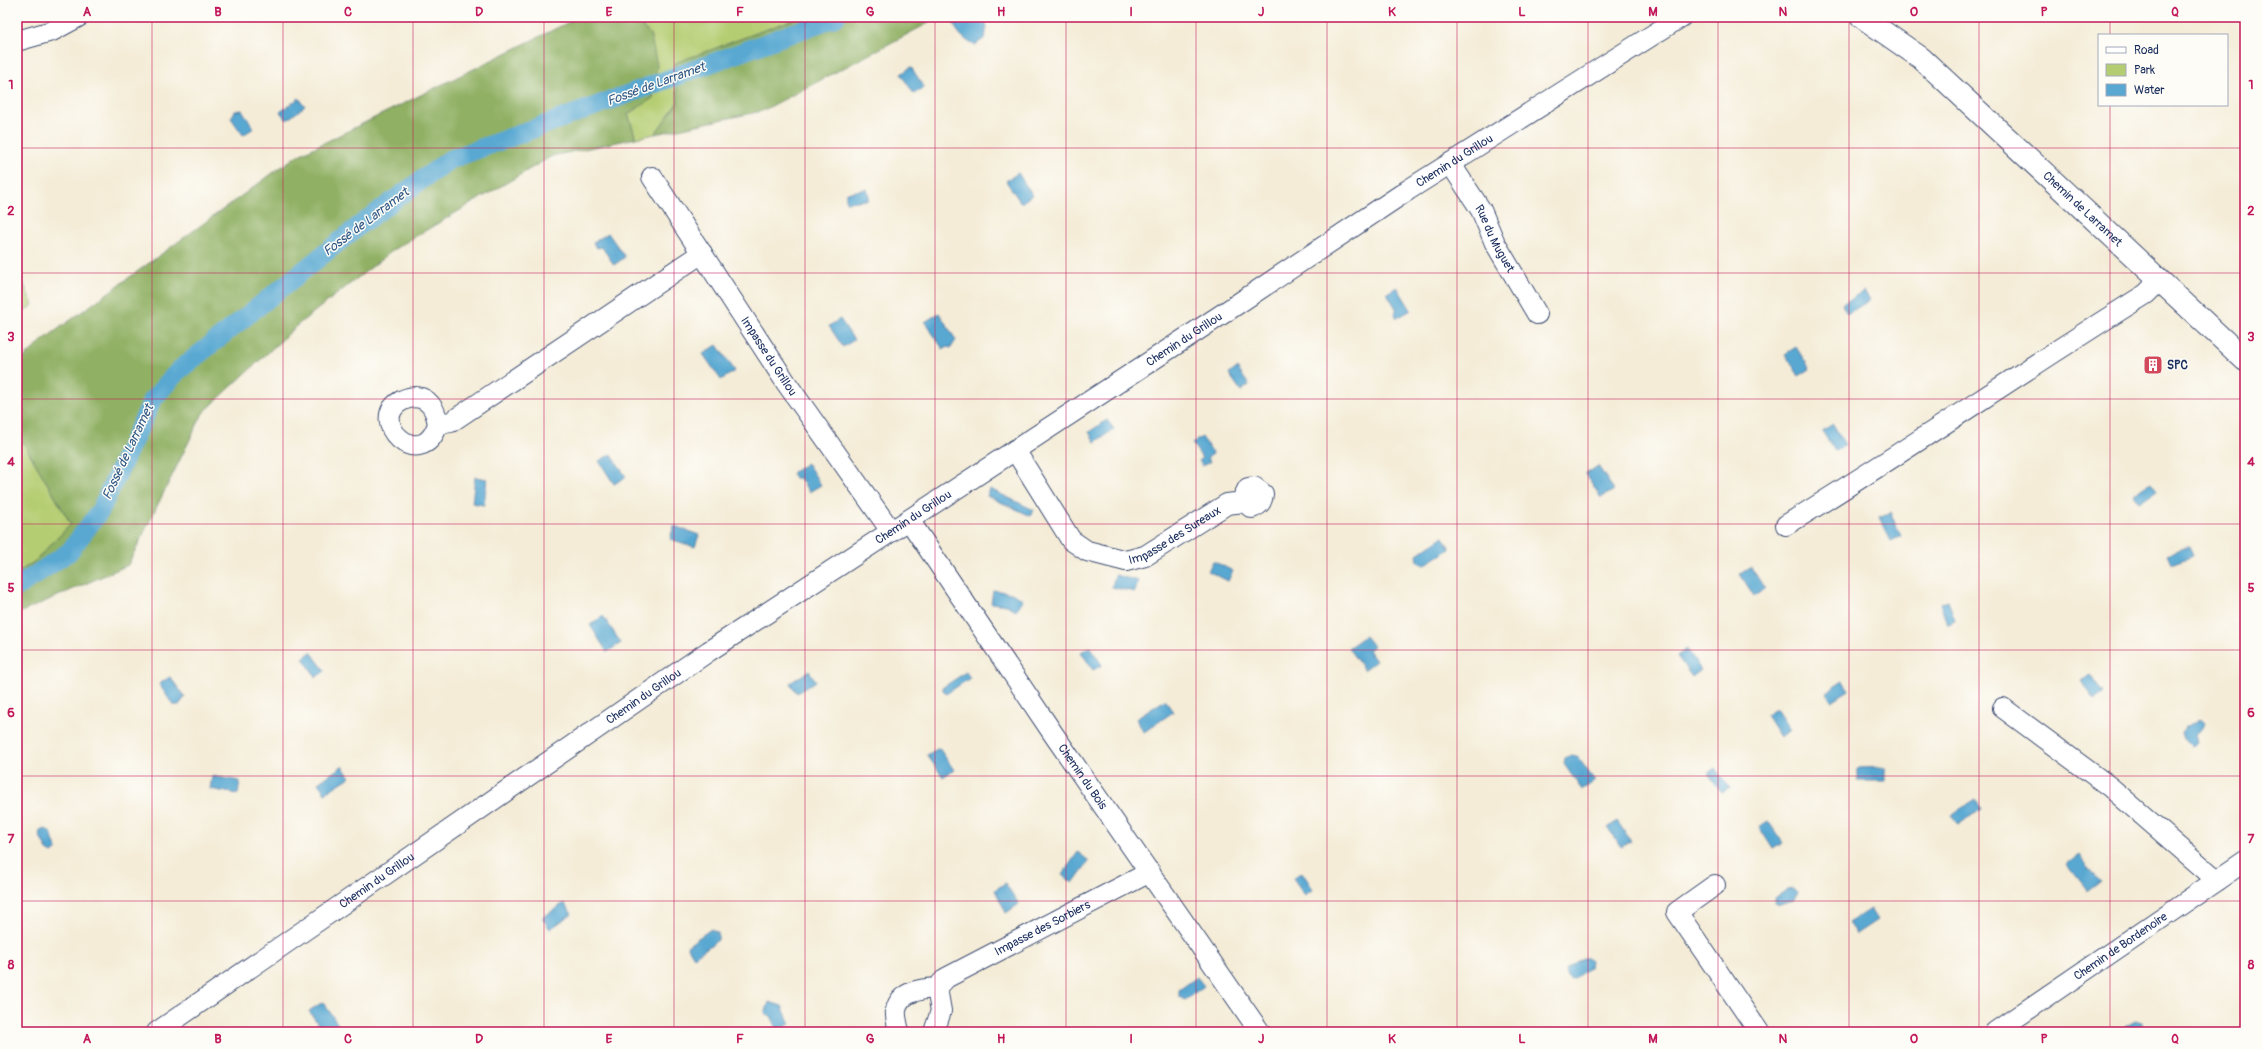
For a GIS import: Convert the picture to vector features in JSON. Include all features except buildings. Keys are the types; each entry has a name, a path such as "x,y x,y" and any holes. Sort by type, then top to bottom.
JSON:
{"main road":[{"name":"Chemin de Larramet","path":"1862,17 1921,58 2245,360"},
{"name":"Chemin de Larramet","path":"1882,17 1904,36 1921,58"}],"street":[{"name":"Chemin du Grillou","path":"157,1032 686,667 1450,163 1680,17"},
{"path":"17,41 52,31 76,18"},
{"name":"Rue du Muguet","path":"1450,163 1480,210 1495,243 1537,314"},
{"name":"Impasse du Grillou","path":"652,177 787,384 891,531"},
{"path":"438,424 451,422 702,253"},
{"path":"1786,525 1871,472 1948,420 2146,294 2159,280"},
{"name":"Impasse des Sureaux","path":"1014,450 1071,540 1087,551 1126,560 1145,556 1227,504 1244,502"},
{"name":"Chemin du Bois","path":"909,520 1054,735 1260,1032"},
{"path":"2003,708 2110,787 2217,880"},
{"name":"Chemin de Bordenoire","path":"1996,1032 2245,861"},
{"name":"Impasse des Sorbiers","path":"937,988 946,978 1150,872"},
{"path":"1715,884 1677,912 1760,1032"},
{"path":"899,1032 896,1010 902,998 918,990 937,988 941,1012 934,1032"}],"green space":[{"path":"579,17 632,17 650,34 657,65 653,98 628,114 636,138 552,156 396,248 300,323 203,413 128,565 17,614 17,573 34,562 71,524 17,432 17,364 43,340 295,157"},
{"path":"632,17 800,17 676,63 678,102 655,134 636,138 628,114 653,98 650,34"},
{"path":"800,17 935,17 923,26 762,111 655,134 678,102 675,63"},
{"path":"17,269 33,305 17,316"},
{"path":"17,432 71,524 34,562 17,573"}],"water":[{"path":"821,17 841,17 707,64 703,59"},
{"path":"953,17 980,17 987,26 985,38 975,45 967,41 956,29"},
{"path":"911,67 924,87 914,94 901,74"},
{"path":"299,98 305,106 287,120 280,112"},
{"path":"242,110 254,128 243,135 231,118 235,111"},
{"path":"1018,173 1032,195 1021,203 1006,181"},
{"path":"867,189 869,197 868,200 846,202 846,193"},
{"path":"608,233 625,257 614,265 602,247 597,248 593,243"},
{"path":"1397,287 1411,310 1397,318 1394,312 1397,310 1387,293"},
{"path":"1864,291 1870,300 1847,314 1842,304"},
{"path":"939,313 956,340 951,348 946,347 943,349 925,322"},
{"path":"840,319 854,340 843,347 829,326"},
{"path":"717,345 735,371 721,380 703,354"},
{"path":"1796,347 1810,369 1799,376 1785,354"},
{"path":"1237,368 1249,385 1241,391 1229,374"},
{"path":"1107,420 1114,429 1095,442 1089,432"},
{"path":"1833,424 1845,445 1835,451 1822,431"},
{"path":"1202,437 1213,454 1207,458 1210,462 1202,466 1199,460 1202,458 1192,443"},
{"path":"611,454 626,477 614,484 599,461"},
{"path":"807,463 821,485 809,492 800,478 795,478 792,473"},
{"path":"1598,466 1614,490 1601,498 1586,474"},
{"path":"475,477 487,479 484,505 472,503"},
{"path":"2151,482 2157,490 2139,502 2133,494"},
{"path":"990,489 1034,510 1031,516 987,496"},
{"path":"1890,512 1901,536 1891,541 1879,517"},
{"path":"674,526 699,535 695,547 670,539"},
{"path":"1443,537 1450,549 1424,565 1418,562 1417,554"},
{"path":"2189,546 2193,556 2172,564 2168,554"},
{"path":"1213,561 1233,571 1228,581 1208,571"},
{"path":"1751,567 1765,589 1754,596 1740,574"},
{"path":"1115,575 1138,581 1135,592 1112,587"},
{"path":"993,590 1011,593 1023,599 1016,611 1007,605 991,603"},
{"path":"1948,600 1955,621 1947,624 1940,603"},
{"path":"603,616 621,643 607,652 590,625"},
{"path":"1365,636 1373,646 1368,650 1376,661 1364,670 1348,648"},
{"path":"1090,647 1102,665 1093,670 1081,652"},
{"path":"1687,649 1701,670 1692,677 1677,656"},
{"path":"311,652 325,671 316,677 303,658"},
{"path":"809,671 816,681 797,693 790,683"},
{"path":"966,672 970,678 946,694 942,688"},
{"path":"2090,675 2104,693 2095,700 2081,681"},
{"path":"170,677 185,697 179,705 173,705 159,684"},
{"path":"1843,681 1849,690 1832,701 1826,692"},
{"path":"1165,700 1173,712 1144,732 1136,719"},
{"path":"1776,709 1790,730 1780,737 1766,715"},
{"path":"2201,718 2205,722 2203,727 2195,734 2197,742 2191,746 2184,739 2182,733 2185,727"},
{"path":"939,748 954,770 943,777 927,755"},
{"path":"1571,755 1577,756 1595,781 1582,790 1564,764 1565,758"},
{"path":"342,766 350,777 325,793 318,783"},
{"path":"1886,767 1886,781 1857,781 1857,768"},
{"path":"1715,768 1729,788 1722,793 1708,773"},
{"path":"212,776 240,781 238,794 210,789"},
{"path":"1976,799 1981,809 1958,825 1951,815"},
{"path":"1617,821 1631,841 1621,847 1608,828"},
{"path":"1768,821 1783,843 1773,849 1759,827"},
{"path":"46,829 52,834 57,849 52,853 47,850 39,835 40,831"},
{"path":"1078,852 1089,861 1073,883 1062,875"},
{"path":"2079,855 2100,882 2088,891 2067,864"},
{"path":"1302,872 1313,889 1305,895 1293,878"},
{"path":"1005,883 1019,904 1006,913 995,890"},
{"path":"1793,888 1797,892 1794,901 1779,905 1774,903 1775,898 1788,889"},
{"path":"564,903 572,914 550,929 542,918"},
{"path":"1870,909 1877,920 1856,934 1848,923"},
{"path":"711,929 718,933 718,940 694,957 687,946"},
{"path":"1582,958 1587,958 1590,961 1589,968 1573,979 1569,978 1565,973 1566,969"},
{"path":"1197,977 1204,986 1185,1000 1179,997 1179,990"},
{"path":"323,1002 343,1032 324,1032 309,1011"},
{"path":"769,1002 782,1006 790,1024 778,1030 771,1016 765,1014"},
{"path":"2135,1020 2143,1022 2143,1029 2139,1032 2121,1032 2125,1026"}],"waterway":[{"name":"Fossé de Larramet","path":"17,587 69,552 100,511 153,399 178,371 360,225 449,160 836,17"}],"place":[{"name":"SPC","path":"2153,365"}]}
